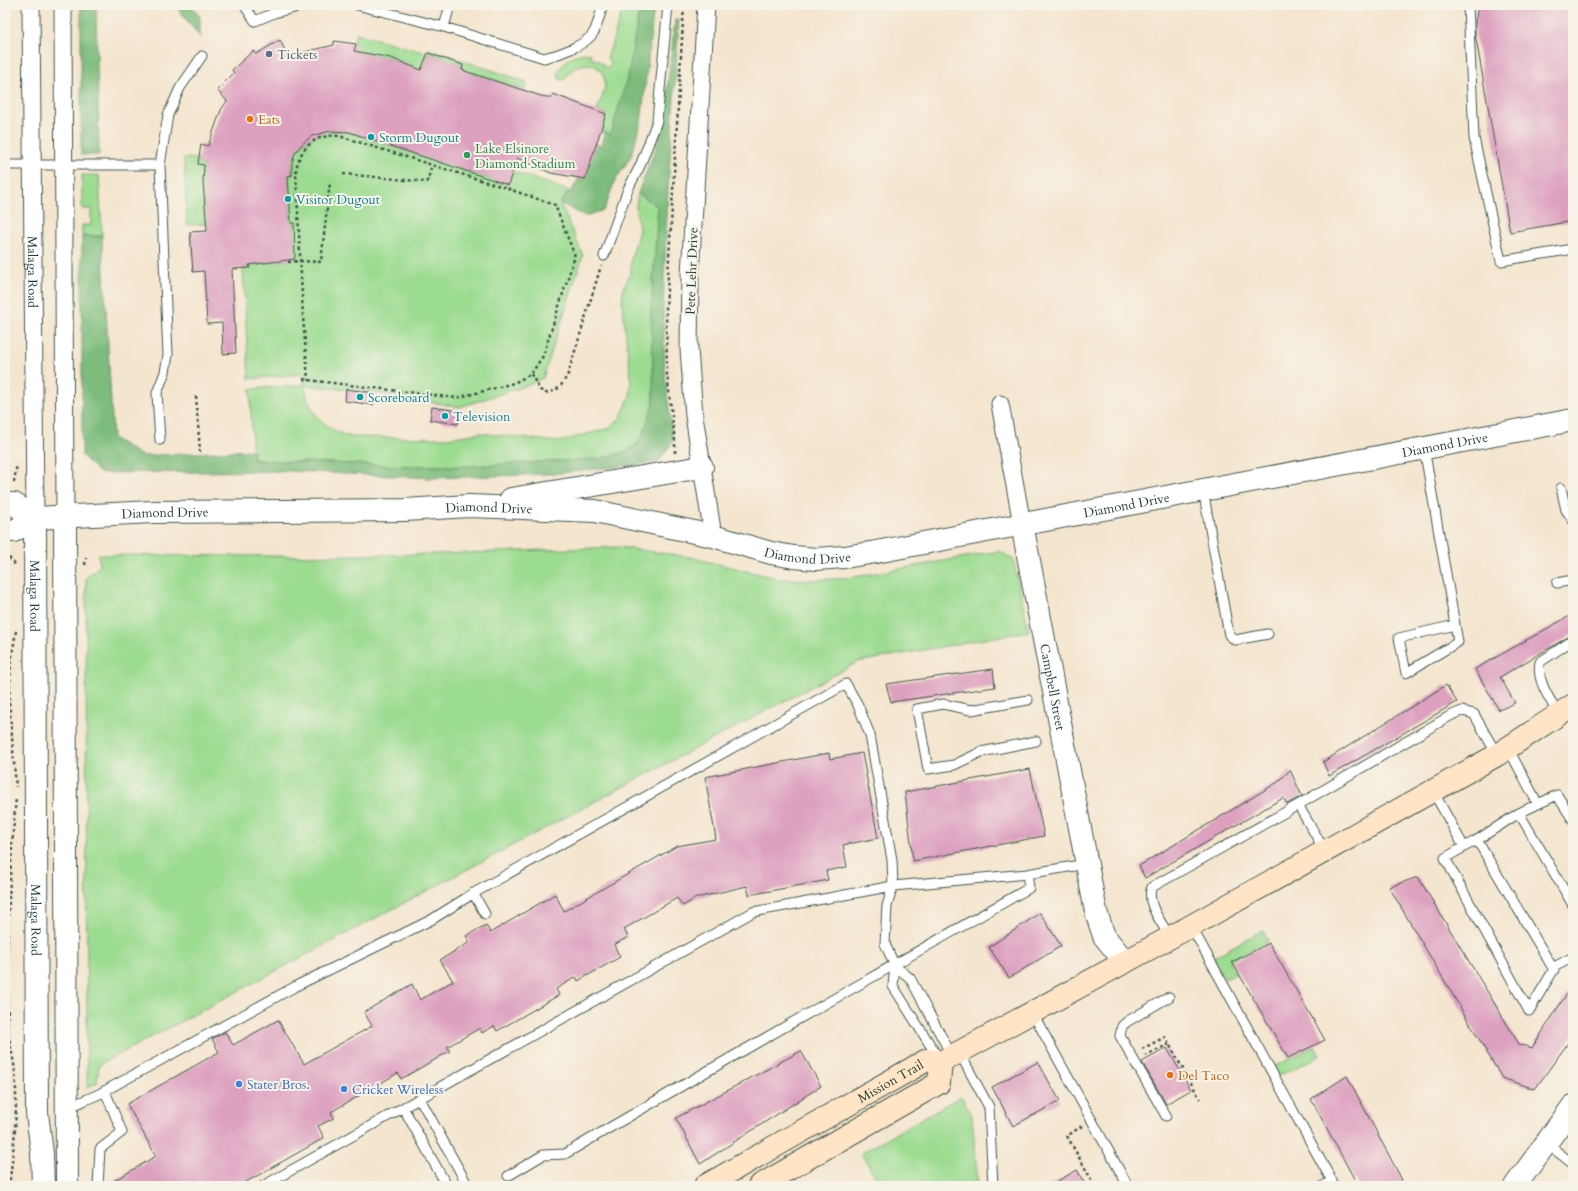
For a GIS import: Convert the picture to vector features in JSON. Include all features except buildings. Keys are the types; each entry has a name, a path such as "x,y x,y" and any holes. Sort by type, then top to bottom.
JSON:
{"main road":[{"path":"950,1057 1191,926 1433,791 1503,751 1566,710"},
{"name":"Mission Trail","path":"705,1186 927,1060 950,1057"},
{"name":"Mission Trail","path":"759,1186 939,1083 950,1057"}],"street":[{"name":"Malaga Road","path":"31,5 38,1113 42,1153 43,1186"},
{"path":"63,5 62,166 65,517 67,1186"},
{"name":"Pete Lehr Drive","path":"706,5 690,274 688,349 694,416 713,536"},
{"name":"Campbell Street","path":"1000,404 1096,912 1104,936 1125,962"},
{"name":"Diamond Drive","path":"5,531 14,531 35,518 152,512 405,510 469,506 595,511 713,536 771,553 816,559 844,557 1573,420"},
{"path":"469,506 702,467"},
{"path":"5,504 14,504 35,518"},
{"path":"1515,1186 1573,1106"},
{"path":"28,1186 30,1158 38,1113"}],"lane":[{"path":"244,5 256,21 274,13 306,5"},
{"path":"357,5 444,27 544,58 556,55 586,42 594,33 602,5"},
{"path":"444,27 450,5"},
{"path":"604,256 628,189 640,166 658,120 668,5"},
{"path":"1468,5 1474,138 1501,261 1573,250"},
{"path":"160,440 157,393 165,372 168,355 160,165 168,115 180,88 202,56"},
{"path":"5,165 160,165"},
{"path":"1424,448 1458,642 1406,673 1399,638 1455,625"},
{"path":"1561,488 1566,510 1573,520"},
{"path":"1203,490 1229,635 1235,640 1268,634"},
{"path":"1557,583 1573,580"},
{"path":"1566,710 1541,681 1538,670 1540,662 1573,640"},
{"path":"67,1108 105,1091 298,985 431,920 473,893 846,684 858,705 870,735 892,860 893,886 887,906 885,944 895,966 910,978 950,1057"},
{"path":"1028,700 971,710 943,704 918,709 928,769 954,765 981,752 1036,741"},
{"path":"1170,937 1150,901 1149,893 1152,887 1298,805 1450,716 1462,711 1474,714 1503,751 1538,804"},
{"path":"1433,791 1464,847"},
{"path":"1573,820 1557,795 1519,813 1477,840 1445,858 1529,1011 1556,966 1573,956"},
{"path":"1298,805 1325,851"},
{"path":"1519,813 1573,905"},
{"path":"1477,840 1554,970"},
{"path":"263,1186 404,1109 753,912 893,886 1027,874 1086,864"},
{"path":"508,1176 543,1155 564,1154 845,991 895,966 1029,888 1027,874"},
{"path":"473,893 485,914"},
{"path":"1191,926 1333,1183 1323,1186"},
{"path":"895,966 892,986 989,1107 992,1186"},
{"path":"1166,1116 1120,1036 1122,1026 1128,1021 1169,997"},
{"path":"1032,1012 1128,1186"},
{"path":"98,1186 100,1149 122,1132 105,1091"},
{"path":"420,1099 468,1186"},
{"path":"404,1109 447,1186"},
{"path":"1546,1143 1573,1164"}],"path":[{"path":"675,458 675,440 667,375 666,310 684,5"},
{"path":"303,379 308,380 457,398 514,383 531,374 543,356 575,256 555,205 339,136 326,135 312,142 302,151 298,160 296,171 308,380"},
{"path":"343,174 427,182 432,165"},
{"path":"288,262 300,260 321,262 330,182"},
{"path":"531,374 540,390 546,393 559,389 563,383 568,374 604,256"},
{"path":"196,396 200,452"},
{"path":"5,553 16,564 16,571"},
{"path":"9,1186 14,1141 15,1071 8,1025 7,952 12,839 16,795 9,700 10,662 17,624"},
{"path":"1136,1053 1165,1037 1200,1099"},
{"path":"1139,1060 1169,1044"},
{"path":"1082,1120 1084,1124 1067,1136 1095,1186"}],"green space":[{"path":"81,5 96,5 99,155 81,155"},
{"path":"175,5 191,5 200,17 200,37"},
{"path":"624,5 640,5 629,72 611,134 601,131 606,114 597,110 605,86 604,77 601,71 596,67 583,65 569,73 564,80 559,79 558,72 564,63 572,57 585,53 591,54 590,57 599,61 608,69 611,62 607,59"},
{"path":"640,5 654,5 641,123 631,156 614,183 604,210 585,216 560,203 569,191 571,192 579,178 585,179 596,144 602,146 605,132 611,134 629,72"},
{"path":"675,20 679,20 668,188 663,310 665,376 673,441 658,462 552,474 431,478 290,471 100,473 82,456 82,236 102,236 113,438 142,456 253,450 253,460 402,466 471,466 599,459 628,451 636,445 643,435 654,402 651,312 658,207 638,193 658,142 665,109"},
{"path":"356,33 427,53 429,49 527,82 525,90 462,70 463,65 428,53 421,70 391,58 354,51 355,45 353,44"},
{"path":"330,131 349,132 507,185 512,171 569,191 560,203 583,255 543,378 528,385 460,407 375,393 305,385 310,404 320,419 335,431 353,437 447,438 480,433 559,442 609,428 620,419 630,396 631,378 622,303 623,289 631,272 631,259 639,230 636,207 638,193 658,207 651,312 654,402 643,435 636,445 628,451 599,459 471,466 402,466 253,460 250,389 304,385 302,374 249,379 243,269 250,268 249,265 295,259 294,223 291,223 288,176 293,175 293,158 301,145 307,140"},
{"path":"184,158 199,159 198,164 204,165 203,182 207,224 187,225"},
{"path":"82,175 99,175 102,236 82,236 82,225 91,225 91,209 82,209"},
{"path":"619,547 689,557 780,579 818,580 854,577 999,551 1013,559 1029,631 858,662 99,1065 97,1083 87,1087 86,578 100,565 98,555 282,556 442,554"},
{"path":"1263,930 1268,941 1229,961 1236,974 1225,979 1212,958"},
{"path":"1315,1046 1320,1056 1278,1076 1273,1067"},
{"path":"961,1096 972,1115 978,1186 881,1186 861,1153"}],"place":[{"name":"Tickets","path":"269,54"},
{"name":"Eats","path":"250,119"},
{"name":"Storm Dugout","path":"371,137"},
{"name":"Lake Elsinore Diamond Stadium","path":"467,155"},
{"name":"Visitor Dugout","path":"288,199"},
{"name":"Scoreboard","path":"360,397"},
{"name":"Television","path":"445,416"},
{"name":"Del Taco","path":"1170,1075"},
{"name":"Stater Bros.","path":"239,1084"},
{"name":"Cricket Wireless","path":"344,1089"}]}
